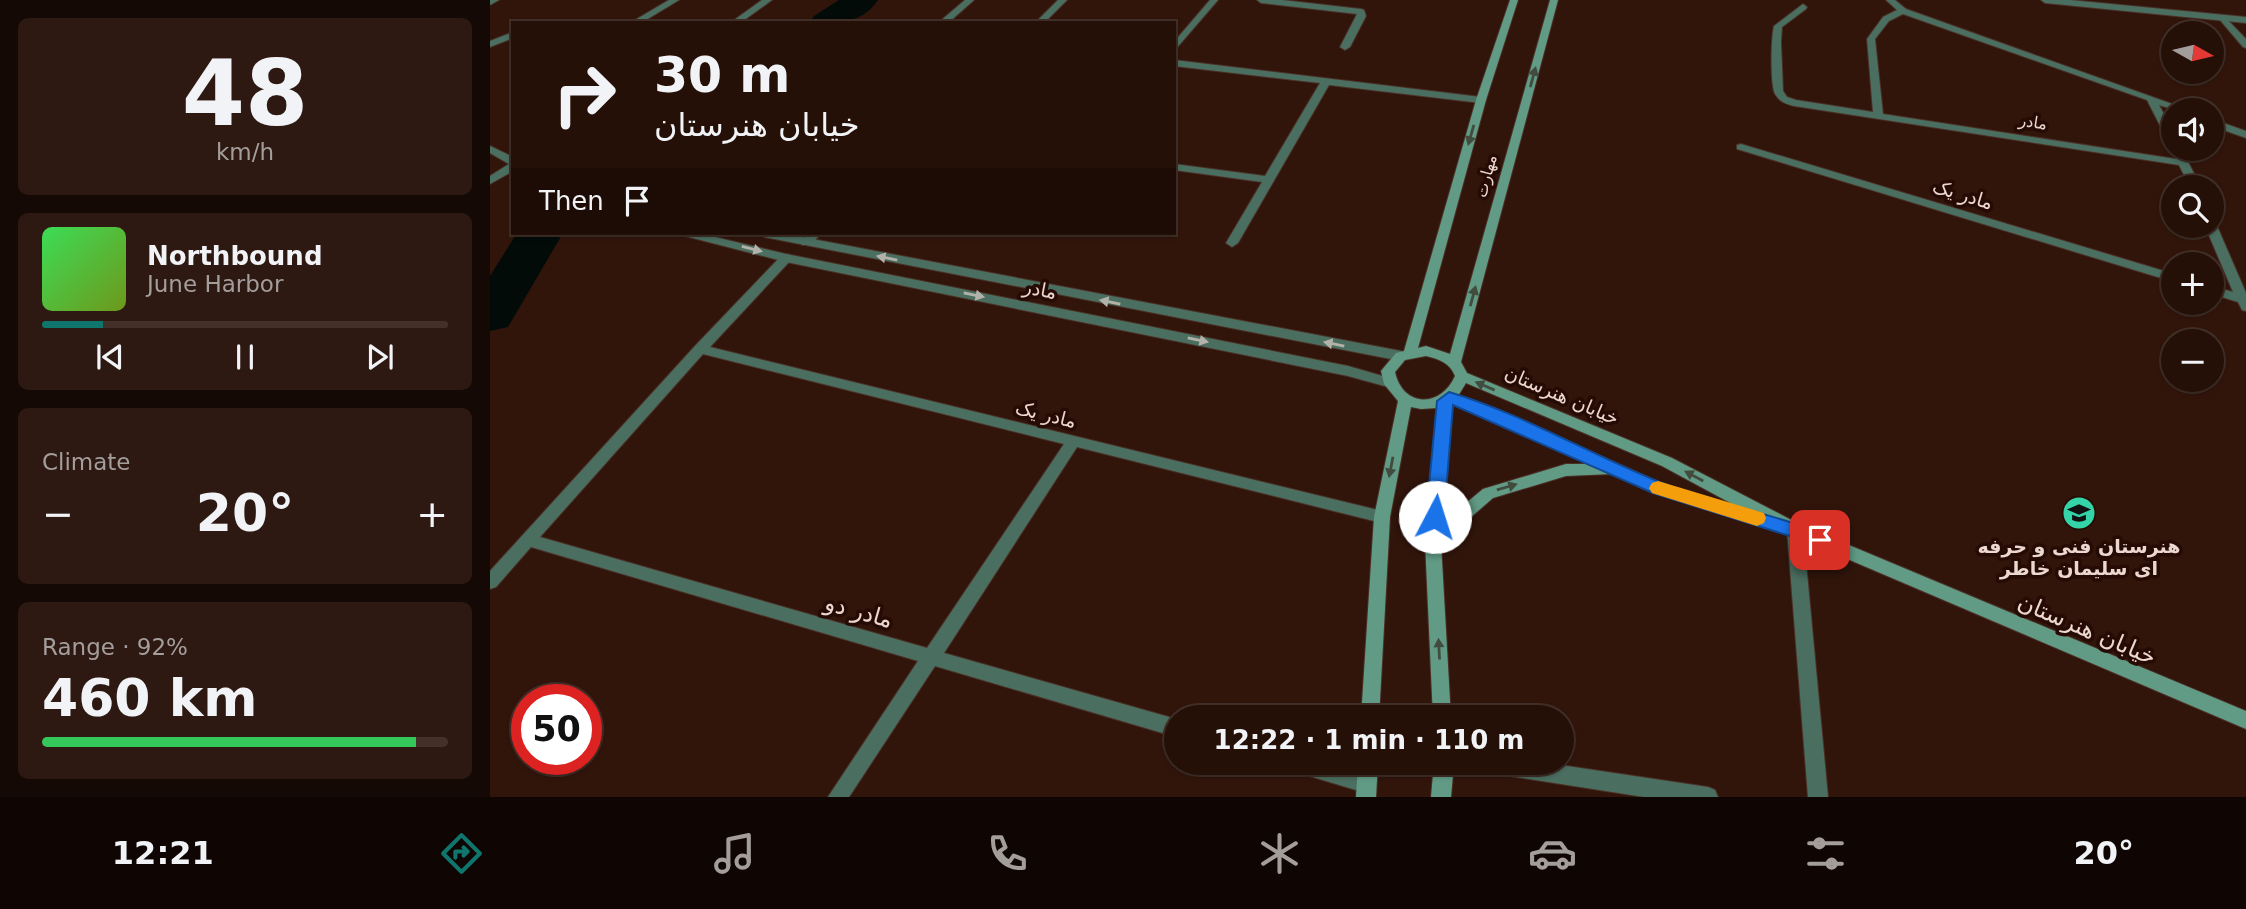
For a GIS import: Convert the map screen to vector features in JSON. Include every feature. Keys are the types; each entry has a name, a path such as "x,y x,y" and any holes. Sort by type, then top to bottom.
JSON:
{"main road":[{"name":"مهارت","path":"1405,355 1481,100 1514,0"},
{"name":"مهارت","path":"1458,369 1554,0"},
{"path":"1426,351 1442,355 1458,369 1459,391 1447,399 1425,405 1405,400 1393,392 1388,382 1388,371 1405,355 1426,351"},
{"name":"خیابان هنرستان","path":"1458,369 1667,462 1795,530 2246,720"},
{"path":"1441,705 1433,541 1447,399"},
{"name":"خیابان هنرستان","path":"1447,399 1493,414 1659,489 1795,530"},
{"path":"1371,705 1382,517 1405,400"},
{"path":"1433,541 1488,493 1566,470 1615,469"},
{"path":"1441,797 1443,775"}],"street":[{"path":"638,21 675,0"},
{"path":"737,21 768,0"},
{"path":"945,21 970,0"},
{"path":"1042,21 1063,0"},
{"path":"1176,46 1214,0"},
{"path":"1261,0 1361,12 1362,16 1345,47"},
{"path":"1890,0 1903,11 2161,102"},
{"path":"2045,0 2246,20"},
{"name":"مادر","path":"1803,7 1778,26 1774,44 1780,64 1778,91 1784,99 1794,103 2184,163"},
{"path":"1878,116 1871,39 1886,19 1903,11"},
{"path":"2222,18 2246,45"},
{"path":"490,44 511,36"},
{"path":"1176,63 1481,100"},
{"path":"1232,243 1326,81"},
{"path":"2151,98 2161,118"},
{"path":"2224,126 2246,135"},
{"name":"مادر یک","path":"1741,147 2161,274"},
{"path":"490,149 511,163"},
{"path":"2184,163 2189,175"},
{"path":"490,181 511,165"},
{"path":"1176,167 1268,180"},
{"name":"مادر","path":"693,235 786,258 1348,371 1388,382"},
{"name":"مادر","path":"788,235 811,237 1405,355"},
{"path":"2216,238 2245,303"},
{"path":"490,582 700,349 786,258"},
{"path":"2224,295 2245,303"},
{"name":"مادر یک","path":"700,349 1382,517"},
{"path":"838,797 1074,441"},
{"path":"1795,530 1818,797"},
{"name":"مادر دو","path":"528,540 1164,725"},
{"path":"1327,775 1366,790"},
{"path":"1563,775 1708,797"}],"waterway":[{"path":"829,21 862,0"},
{"path":"490,315 539,235"}],"slow traffic":[{"path":"1658,488 1757,518"}],"place":[{"name":"هنرستان فنی و حرفه ای سلیمان خاطر","path":"2079,513"}],"route":[{"path":"1435,517 1445,401 1449,398 1493,414 1659,489 1820,540"}]}
